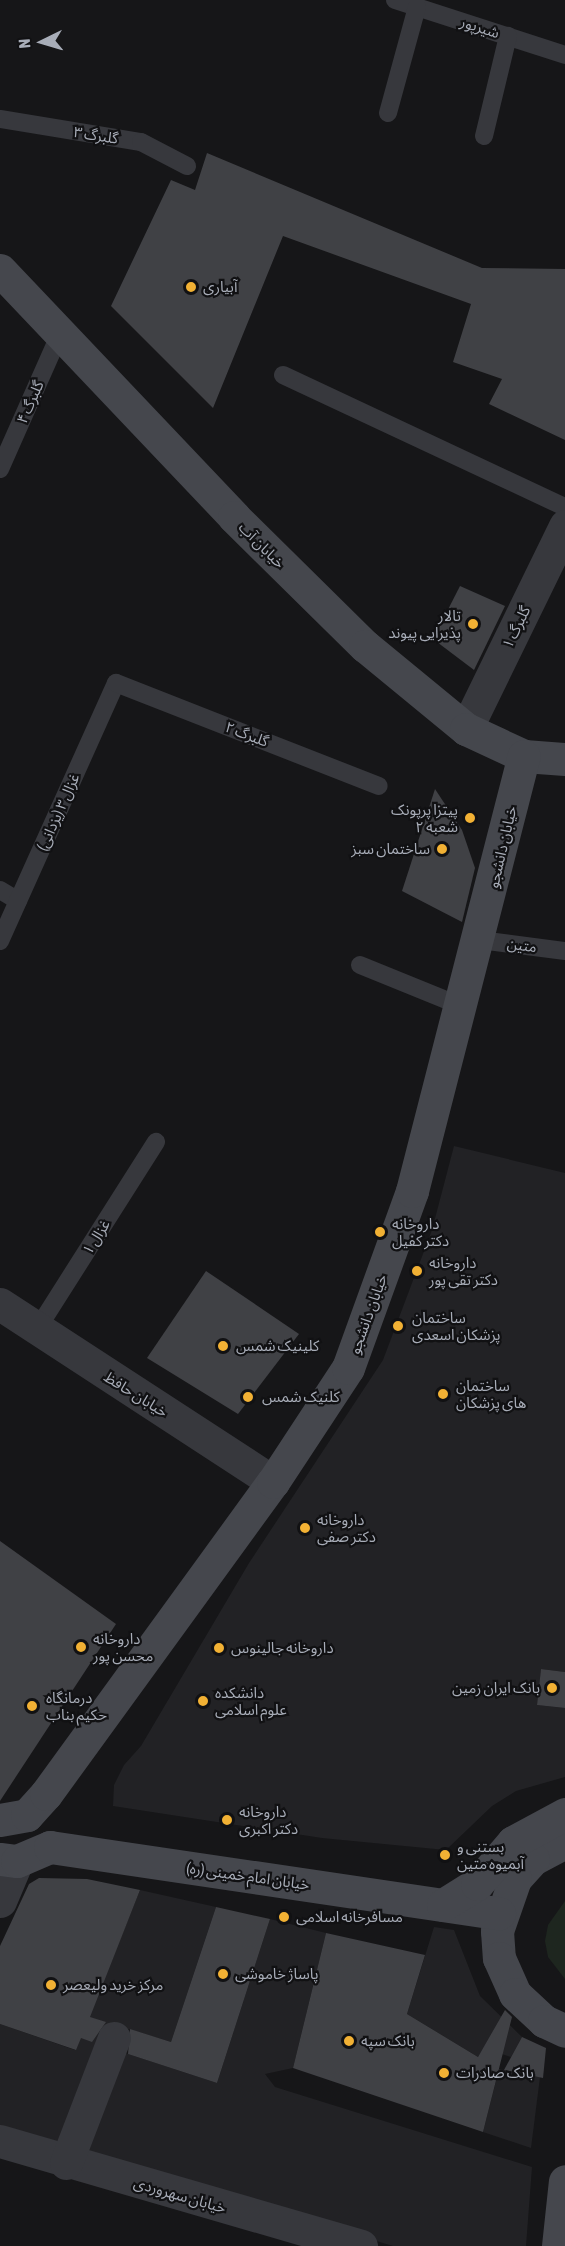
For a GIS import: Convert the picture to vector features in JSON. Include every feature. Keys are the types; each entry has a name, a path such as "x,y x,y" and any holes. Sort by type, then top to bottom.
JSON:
{"main road":[{"name":"خیابان آب","path":"0,270 59,336 365,646 466,729 524,756 565,759"},
{"name":"خیابان دانشجو","path":"1,1820 27,1815 46,1794 273,1482 348,1368 412,1191 480,940 524,756"},
{"name":"خیابان دانشجو","path":"46,1794 41,1830 51,1846"},
{"path":"443,1905 477,1884 513,1842 565,1814"},
{"path":"565,1842 524,1868 500,1913 497,1944 508,1982 533,2013 565,2031"},
{"path":"9,1860 51,1846"},
{"name":"خیابان امام خمینی (ره)","path":"51,1846 500,1913"},
{"path":"558,2246 565,2181"}],"street":[{"name":"گلبرگ ۱","path":"466,729 565,526"},
{"name":"خیابان حافظ","path":"0,1304 36,1331 273,1482"},
{"path":"0,1901 9,1860"},
{"path":"66,2163 114,2038"},
{"name":"خیابان سهروردی","path":"0,2141 66,2163 361,2246"}],"lane":[{"name":"شیرپور","path":"395,0 565,55"},
{"path":"388,113 417,7"},
{"path":"484,136 508,36"},
{"name":"گلبرگ ۳","path":"0,119 141,142 187,166"},
{"name":"گلبرگ ۴","path":"0,469 59,336"},
{"path":"283,375 565,507"},
{"name":"گلبرگ ۲","path":"116,683 379,786"},
{"name":"غزال ۳ (یزدانی)","path":"0,941 116,683"},
{"path":"0,890 18,901"},
{"name":"متین","path":"480,940 565,951"},
{"path":"360,965 461,1006"},
{"name":"غزال ۱","path":"36,1331 156,1142"}],"shaded area":[{"path":"454,1146 565,1173 565,1672 541,1669 537,1705 565,1708 565,1777 516,1791 492,1806 446,1850 322,1838 113,1806 114,1785 124,1765 141,1746 249,1563 383,1360 432,1230"},
{"path":"140,1890 216,1907 171,2042 112,2024 62,2149 0,2125 0,2024 75,2050"},
{"path":"565,1901 565,1979 548,1957 545,1941 548,1925"},
{"path":"270,1919 326,1933 293,2068 265,2074 275,2087 532,2167 526,2246 393,2246 80,2152 119,2051 217,2083"},
{"path":"434,1927 454,1930 480,1996 522,2037 511,2057 484,2048 478,2057 407,2014"},
{"path":"499,2069 540,2077 531,2148 483,2132"}],"building":[{"name":"آبیاری","path":"207,153 482,268 565,269 565,440 489,404 502,379 453,362 471,304 283,236 213,408 111,306 171,180 195,190"},
{"name":"تالار پذیرایی پیوند","path":"460,586 505,606 474,670 433,639"},
{"name":"ساختمان سبز","path":"435,789 462,830 475,868 462,922 402,891"},
{"name":"کلینیک شمس","path":"206,1271 299,1334 238,1414 147,1358"},
{"name":"درمانگاه حکیم بناب","path":"0,1541 116,1624 0,1801"},
{"name":"بانک ایران زمین","path":"541,1669 565,1672 565,1708 537,1705"},
{"name":"مرکز خرید ولیعصر","path":"39,1878 87,1879 140,1890 90,2017 106,2022 92,2042 81,2038 76,2050 0,2024 0,1946 29,1884"},
{"name":"پاساژ خاموشی","path":"216,1907 270,1919 217,2083 128,2054 130,2029 171,2042"},
{"name":"بانک سپه","path":"326,1933 425,1955 407,2014 478,2057 505,2010 512,2017 483,2132 293,2068"},
{"path":"522,2037 546,2048 543,2078 504,2070"}],"place":[{"name":"آبیاری","path":"191,287"},
{"name":"تالار پذیرایی پیوند","path":"473,624"},
{"name":"پیتزا پرپونک شعبه ۲","path":"470,818"},
{"name":"ساختمان سبز","path":"442,849"},
{"name":"داروخانه دکتر کفیل","path":"380,1232"},
{"name":"داروخانه دکتر تقی پور","path":"417,1271"},
{"name":"ساختمان پزشکان اسعدی","path":"398,1326"},
{"name":"کلینیک شمس","path":"223,1346"},
{"name":"ساختمان های پزشکان","path":"443,1394"},
{"name":"کلنیک شمس","path":"248,1397"},
{"name":"داروخانه دکتر صفی","path":"305,1528"},
{"name":"داروخانه محسن پور","path":"81,1647"},
{"name":"داروخانه جالینوس","path":"219,1648"},
{"name":"بانک ایران زمین","path":"552,1688"},
{"name":"دانشکده علوم اسلامی","path":"203,1701"},
{"name":"درمانگاه حکیم بناب","path":"32,1706"},
{"name":"داروخانه دکتر اکبری","path":"227,1820"},
{"name":"بستنی و آبمیوه متین","path":"445,1855"},
{"name":"مسافرخانه اسلامی","path":"284,1917"},
{"name":"پاساژ خاموشی","path":"223,1974"},
{"name":"مرکز خرید ولیعصر","path":"51,1985"},
{"name":"بانک سپه","path":"349,2041"},
{"name":"بانک صادرات","path":"444,2073"}]}
